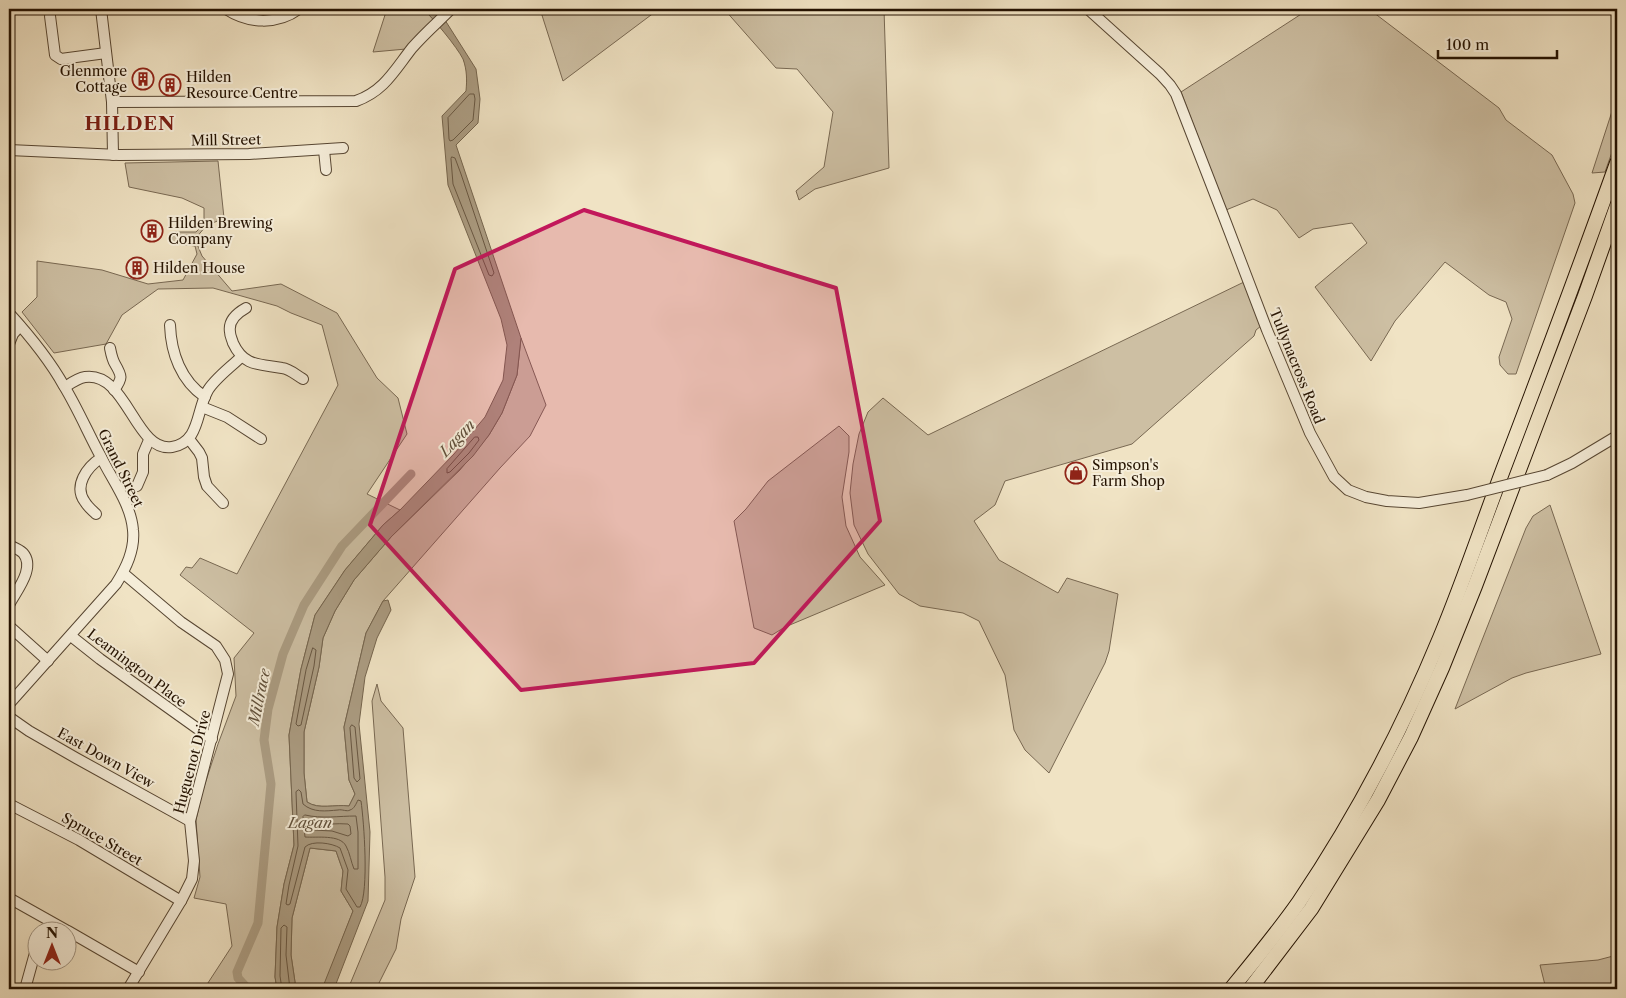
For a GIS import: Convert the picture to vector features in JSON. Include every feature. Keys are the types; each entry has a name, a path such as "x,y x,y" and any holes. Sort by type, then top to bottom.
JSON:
{"highway":[{"path":"1231,989 1263,950 1298,902 1329,854 1387,752 1414,696 1440,637 1463,577 1571,292 1617,163"},
{"path":"1250,989 1316,902 1378,800 1411,737 1442,668 1475,586 1585,296 1617,206"}],"street":[{"path":"101,9 112,102 113,155"},
{"path":"226,9 244,18 258,21 272,21 290,16 299,9"},
{"path":"112,102 356,101 379,90 423,36 451,9"},
{"name":"Tullynacross Road","path":"1088,9 1160,74 1176,94 1267,330 1310,433 1334,477 1348,490 1387,502 1419,503 1467,495 1547,475 1572,463 1617,436"},
{"path":"50,16 57,58 106,53"},
{"name":"Mill Street","path":"9,150 113,155 249,154 343,148"},
{"path":"324,150 326,170"},
{"path":"246,308 233,317 229,329 241,357 263,366 289,370 303,379"},
{"name":"Grand Street","path":"9,313 39,348 65,386 123,499 131,521 133,541 128,561 116,584 9,704"},
{"path":"170,325 172,344 180,370 190,385 204,402 261,440"},
{"path":"9,344 13,334 20,326"},
{"path":"110,348 121,377 114,390"},
{"path":"65,386 88,376 99,379 114,390 149,440 157,445 168,448 179,445 188,439 198,423 210,387 241,357"},
{"path":"188,439 202,458 207,486 223,503"},
{"path":"137,486 143,472 144,454 149,440"},
{"path":"96,514 84,501 80,489 88,468 101,458"},
{"path":"9,545 23,554 28,565 24,578 9,604"},
{"name":"Huguenot Drive","path":"123,573 181,622 216,646 225,660 228,674 190,821 194,852 194,870 190,883 128,989"},
{"path":"9,626 48,661"},
{"name":"Leamington Place","path":"71,636 212,739"},
{"name":"East Down View","path":"9,717 60,749 190,821"},
{"name":"Spruce Street","path":"9,804 79,840 181,901"},
{"path":"9,898 47,920"},
{"path":"78,937 138,972"},
{"path":"25,989 30,970"}],"highlighted area":[{"path":"584,210 836,288 880,521 754,663 521,690 370,525 455,269"}],"shaded area":[{"path":"384,9 423,9 434,20 406,49 373,52 385,15"},
{"path":"540,9 659,9 563,81"},
{"path":"724,9 884,9 889,168 815,189 799,200 796,191 824,167 833,112 797,69 776,68"},
{"path":"1309,9 1369,9 1499,108 1506,120 1552,155 1573,194 1575,203 1516,374 1508,374 1500,365 1499,357 1512,319 1506,302 1489,295 1445,262 1395,321 1371,361 1315,287 1367,243 1352,223 1313,229 1299,238 1277,210 1253,199 1226,210 1181,92"},
{"path":"1617,96 1617,138 1605,172 1592,173"},
{"path":"218,161 224,218 206,226 195,239 202,256 232,291 281,284 337,313 377,378 398,398 407,434 367,494 400,510 383,525 345,570 315,615 301,669 289,735 294,845 284,884 277,927 275,977 277,989 204,989 232,946 226,904 194,898 200,877 196,820 202,793 236,696 234,658 254,633 180,575 186,567 192,568 200,558 237,574 338,385 322,325 277,306 213,288 158,289 122,315 106,344 54,353 22,312 37,297 37,261 102,270 148,284 183,280 197,254 195,246 172,243 173,232 196,232 204,224 204,208 182,198 129,187 125,163"},
{"path":"1244,282 1261,326 1256,330 1254,336 1132,444 1005,481 995,505 974,521 999,560 1058,593 1067,578 1118,594 1109,651 1105,663 1049,773 1025,750 1014,730 1005,675 979,621 963,613 920,606 899,594 868,554 854,525 850,493 859,434 868,412 883,398 928,435"},
{"path":"521,338 546,405 530,436 383,601 366,633 344,727 349,780 355,794 349,806 317,806 307,802 304,773 304,732 319,667 323,638 335,611 354,580 391,537 460,470 489,435 502,413 517,375"},
{"path":"839,426 849,436 849,452 842,497 846,526 860,557 885,585 785,627 772,635 754,628 734,521 768,481"},
{"path":"1550,505 1601,654 1512,678 1455,709 1526,528 1533,516"},
{"path":"377,684 381,701 403,728 415,877 401,919 396,949 376,989 348,989 385,900 372,701"},
{"path":"310,848 336,851 343,871 341,891 353,911 323,989 295,989 291,955 292,918"},
{"path":"1617,955 1617,989 1546,989 1540,965 1598,960"}],"water":[{"name":"Lagan","path":"423,9 438,9 476,69 480,99 478,123 456,145 521,338 517,375 502,413 489,435 473,456 391,537 354,580 335,611 323,638 319,667 304,732 304,773 307,802 317,806 349,806 355,794 349,780 344,727 366,633 383,601 388,600 391,610 377,638 365,677 359,724 370,832 368,901 334,989 322,989 353,911 341,891 343,871 336,851 310,848 292,918 291,955 295,989 277,989 275,977 277,927 284,884 294,845 289,735 301,669 315,615 345,570 383,525 454,454 485,417 503,380 507,345 501,319 448,185 442,116 466,91 465,67 456,47"}],"waterway":[{"name":"Millrace","path":"248,989 238,978 237,972 258,923 271,784 264,740 268,709 283,654 304,605 342,546 411,474"}],"place":[{"name":"Glenmore Cottage","path":"143,79"},
{"name":"Hilden Resource Centre","path":"170,85"},
{"name":"Hilden Brewing Company","path":"152,231"},
{"name":"Hilden House","path":"137,268"},
{"name":"Simpson's Farm Shop","path":"1076,473"}],"district":[{"name":"HILDEN","path":"130,123"}]}
